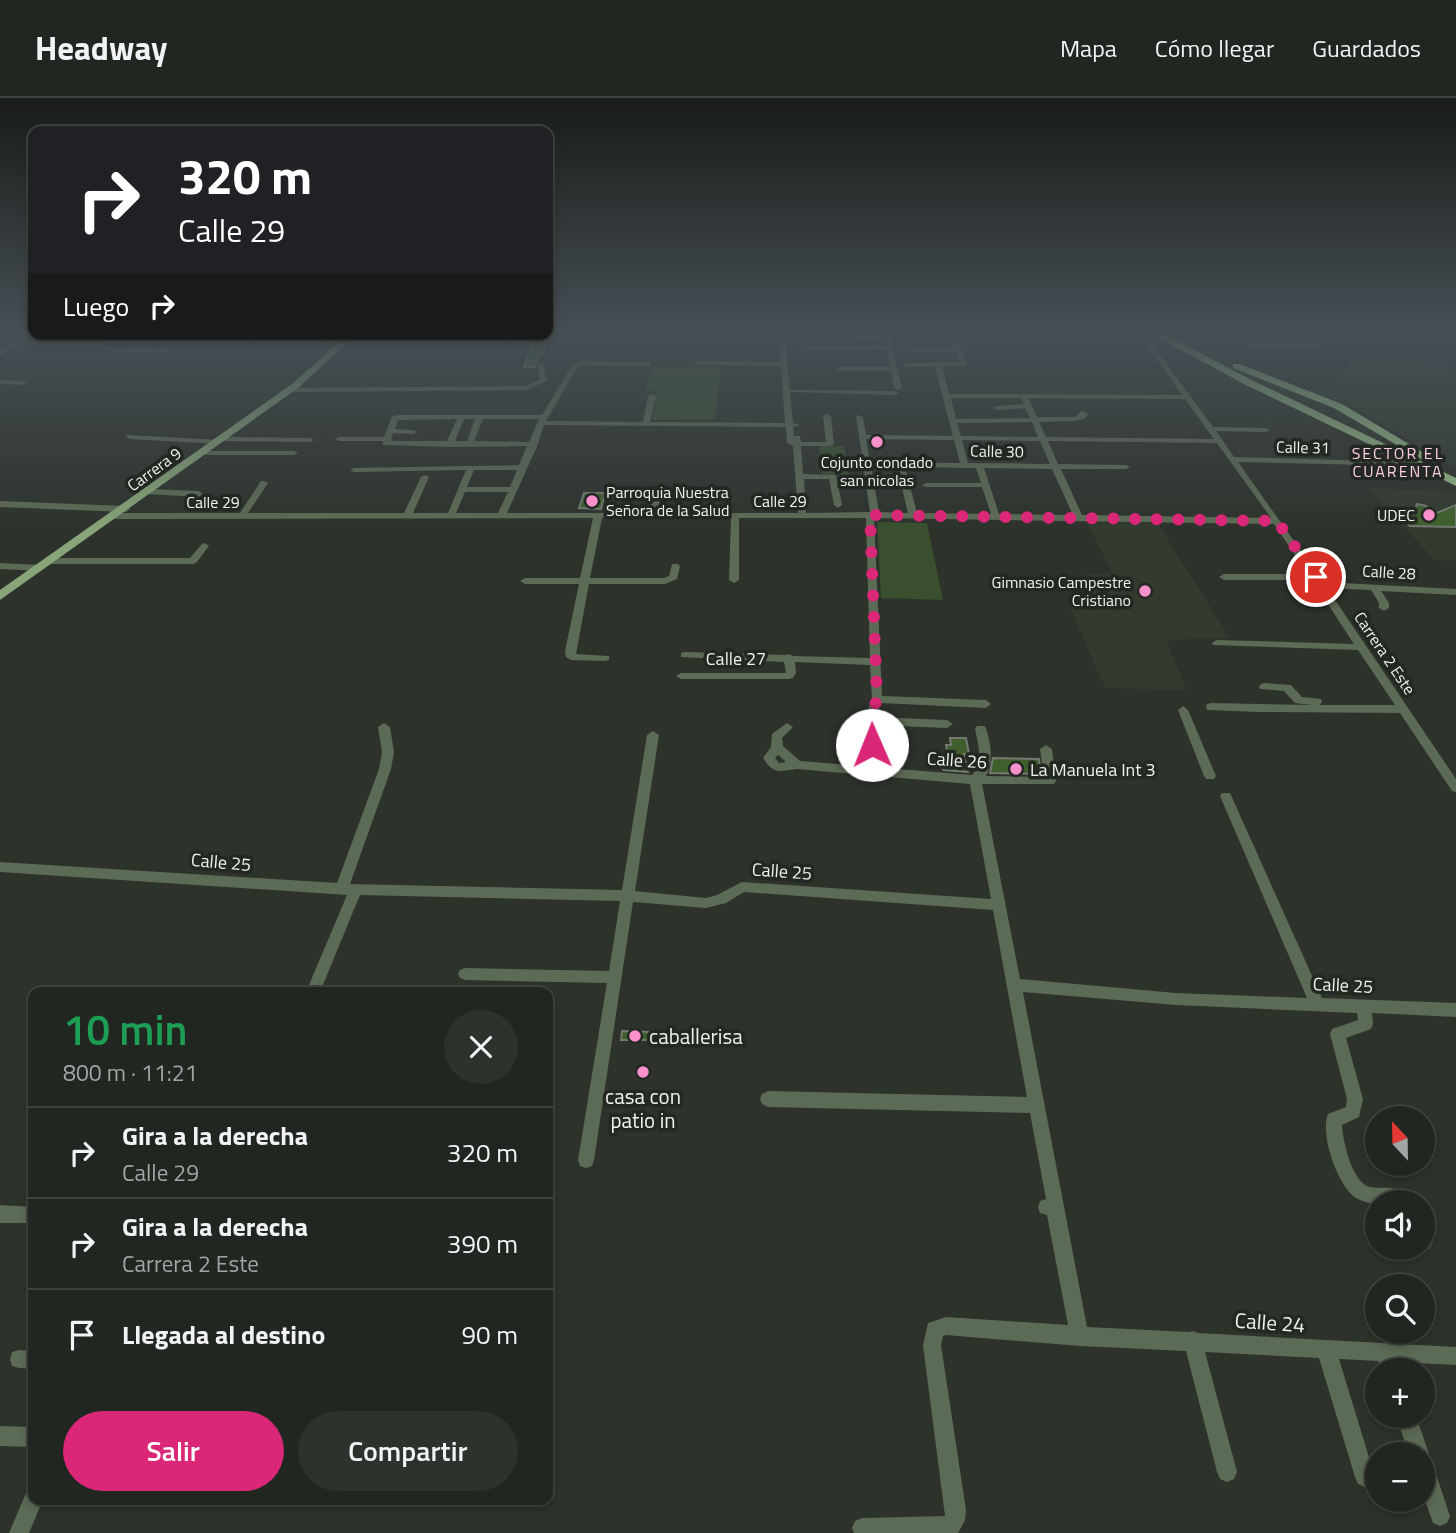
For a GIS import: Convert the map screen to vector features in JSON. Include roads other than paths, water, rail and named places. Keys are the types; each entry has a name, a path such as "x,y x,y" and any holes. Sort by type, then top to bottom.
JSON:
{"highway":[{"path":"1278,397 1456,482"},
{"path":"1284,397 1296,402 1310,401 1307,397"},
{"path":"1319,397 1456,473"},
{"path":"1384,432 1346,414 1335,412 1329,415 1334,421 1432,468 1443,476"}],"main road":[{"name":"Carrera 9","path":"0,596 150,492 278,397"}],"street":[{"path":"502,514 542,420 556,397"},
{"path":"646,424 652,397"},
{"path":"789,397 799,476 799,516"},
{"path":"790,402 791,397"},
{"path":"965,465 945,397 1025,402 1188,397"},
{"name":"Carrera 2 Este","path":"1188,397 1363,647 1452,789"},
{"path":"997,408 1025,402"},
{"path":"1025,402 1080,518"},
{"path":"953,421 1079,418 1084,413"},
{"path":"449,445 462,416"},
{"path":"389,438 397,417 480,416 646,424 793,426"},
{"path":"469,444 480,416"},
{"path":"794,443 830,444 827,416"},
{"path":"859,417 868,464 873,515 877,699 869,721 872,745"},
{"path":"1212,429 1266,430"},
{"path":"389,438 413,432"},
{"path":"130,437 221,441 310,440"},
{"path":"863,437 1220,441"},
{"path":"339,439 389,438 449,445 534,444"},
{"path":"794,443 792,458 799,516"},
{"path":"204,453 294,453"},
{"name":"Calle 31","path":"1233,459 1415,464"},
{"name":"Calle 30","path":"868,464 1126,467"},
{"path":"900,464 913,516"},
{"path":"979,465 996,517"},
{"path":"355,470 523,467"},
{"path":"451,516 471,469"},
{"path":"799,476 833,477 838,505"},
{"path":"407,516 425,477"},
{"path":"242,516 264,483"},
{"path":"926,485 986,485"},
{"path":"462,490 512,489"},
{"path":"652,515 659,489"},
{"path":"150,492 198,494"},
{"path":"0,505 126,509"},
{"path":"598,515 570,651 571,657 606,658"},
{"path":"734,579 735,515"},
{"name":"Calle 29","path":"115,516 873,515 1277,521"},
{"path":"50,561 193,561 205,546"},
{"path":"0,566 40,568"},
{"path":"525,581 665,581 674,577 675,566"},
{"name":"Calle 28","path":"1224,577 1451,591"},
{"path":"1374,587 1384,603 1384,608"},
{"path":"1451,591 1456,604"},
{"path":"1217,643 1363,647"},
{"path":"685,655 875,662"},
{"name":"Calle 27","path":"681,676 791,674 789,657"},
{"path":"1264,687 1287,687 1298,700 1306,702 1401,706"},
{"path":"877,699 986,704"},
{"path":"1211,707 1293,710 1313,707 1401,706"},
{"path":"1183,710 1210,776"},
{"path":"869,721 947,724"},
{"path":"315,987 349,889 384,769 388,751 384,727"},
{"name":"Calle 26","path":"787,727 776,737 777,748 797,765 975,780 1050,782 1046,749"},
{"path":"981,729 986,759 980,777 975,780 1080,1337"},
{"path":"586,1160 653,735"},
{"path":"1226,796 1316,1003"},
{"name":"Calle 25","path":"0,867 349,889 629,896 706,903 721,899 742,887 999,905"},
{"path":"466,974 615,977"},
{"name":"Calle 25","path":"1013,985 1176,999 1456,1010"},
{"path":"1364,1006 1366,1024 1337,1034 1354,1099 1353,1112 1334,1120 1332,1132 1352,1182 1365,1194"},
{"path":"768,1099 1036,1105"},
{"path":"1046,1206 1054,1207 1080,1337"},
{"path":"0,1214 28,1215"},
{"name":"Calle 24","path":"862,1528 949,1528 955,1520 957,1510 932,1345 935,1330 946,1326 1080,1337 1326,1348 1454,1360"},
{"path":"1193,1340 1227,1472"},
{"path":"1326,1348 1365,1477"},
{"path":"1384,1352 1386,1358"},
{"path":"0,1436 28,1437"},
{"path":"1435,1501 1440,1516"},
{"path":"19,1533 31,1505"}],"place":[{"name":"Cojunto condado san nicolas","path":"877,442"},
{"name":"Parroquia Nuestra Señora de la Salud","path":"592,501"},
{"name":"UDEC","path":"1429,515"},
{"name":"Gimnasio Campestre Cristiano","path":"1145,591"},
{"name":"La Manuela Int 3","path":"1016,769"},
{"name":"caballerisa","path":"635,1036"},
{"name":"casa con patio in","path":"643,1072"}],"district":[{"name":"SECTOR EL CUARENTA","path":"1398,462"}]}
